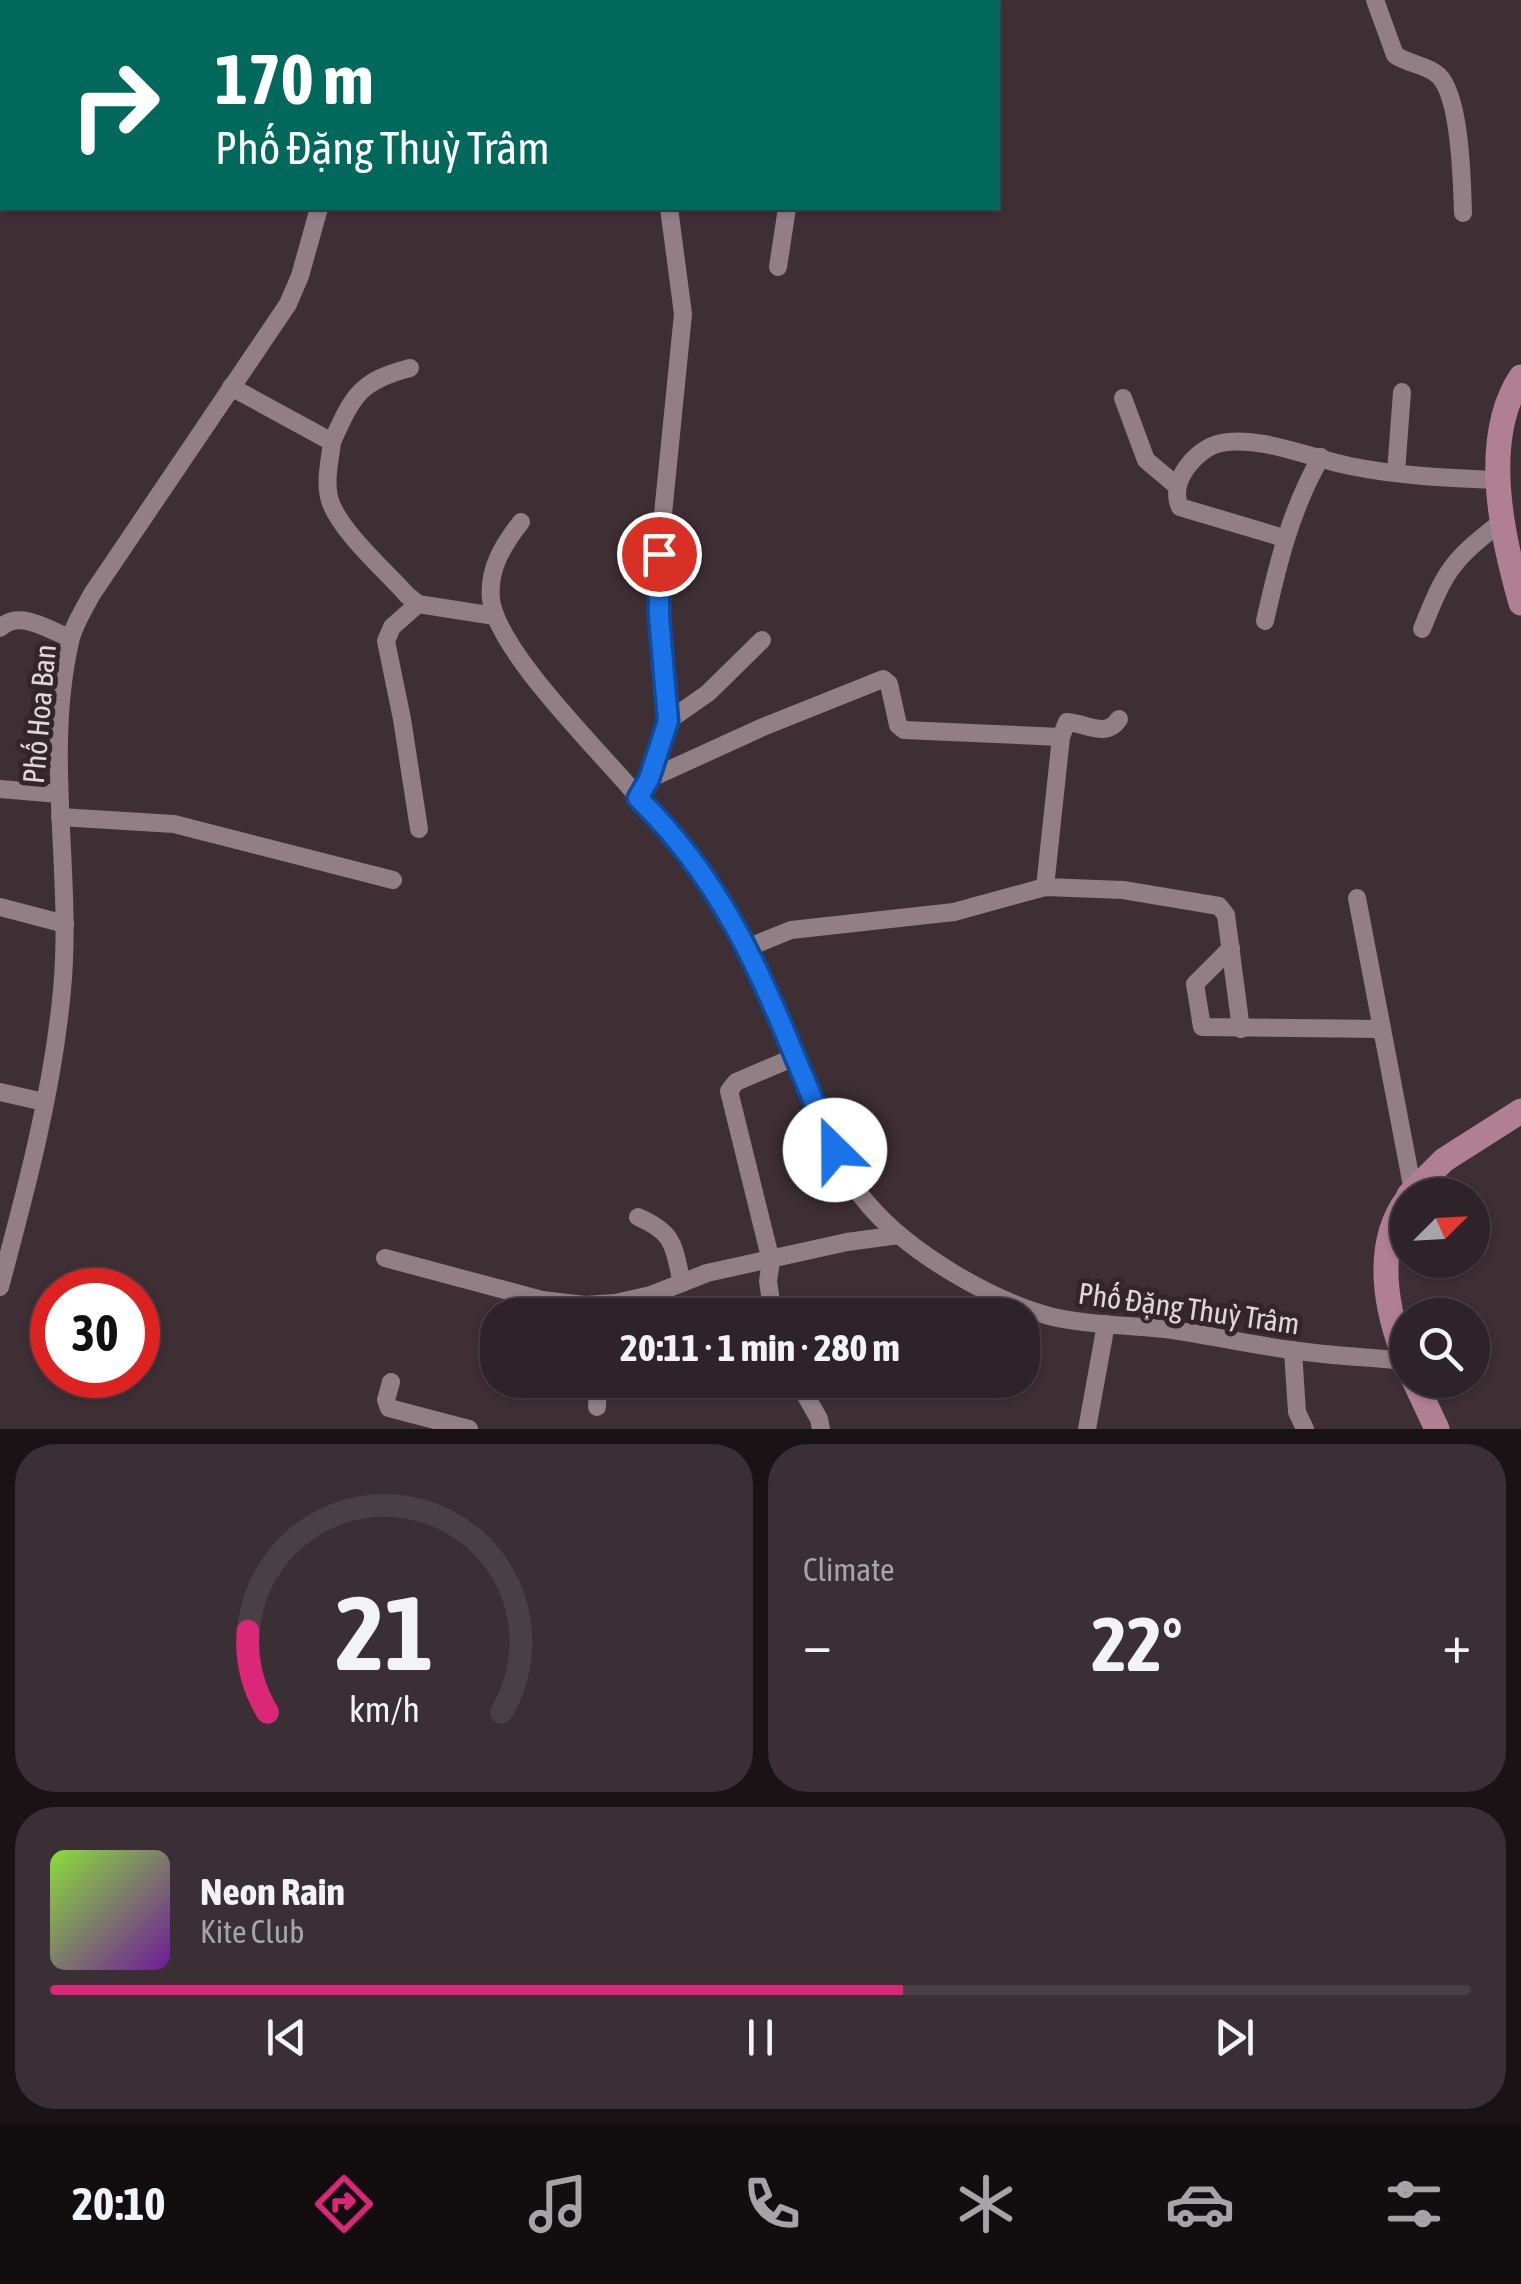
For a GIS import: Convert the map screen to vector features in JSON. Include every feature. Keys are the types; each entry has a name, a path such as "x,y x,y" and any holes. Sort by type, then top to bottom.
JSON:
{"main road":[{"path":"1521,377 1506,415 1498,480 1500,523 1521,603"},
{"path":"1426,1178 1444,1160 1521,1111"},
{"path":"1390,1238 1386,1276 1390,1302"},
{"path":"1423,1398 1437,1429"}],"street":[{"path":"1374,0 1396,55 1434,72 1442,80 1460,142 1462,213"},
{"name":"Phố Hoa Ban","path":"0,1287 44,1102 62,992 66,924 58,794 70,638 92,594 294,292 317,210"},
{"path":"638,798 649,779 668,721 659,616 659,554 683,314 668,210"},
{"path":"778,267 786,210"},
{"path":"410,368 369,382 356,397 332,442 328,493 331,505 351,533 418,604 495,616 491,586 494,568 521,522"},
{"path":"231,387 332,442"},
{"path":"1396,472 1402,392"},
{"path":"1123,398 1146,460 1177,486"},
{"path":"1284,538 1184,510 1177,501 1177,486 1196,456 1224,442 1285,448 1353,467 1498,480"},
{"path":"1266,621 1284,538 1298,498 1320,457"},
{"path":"1422,628 1455,560 1500,523"},
{"path":"418,604 392,627 386,641 419,829"},
{"name":"Phố Đặng Thuỳ Trâm","path":"495,616 552,701 661,820 702,872 749,947 852,1182 899,1235 953,1271 1025,1308 1052,1316 1142,1326 1390,1365"},
{"path":"0,628 22,619 70,638"},
{"path":"668,721 708,694 762,640"},
{"path":"649,779 880,679 890,684 898,726 904,730 1060,737"},
{"path":"1045,886 1060,737 1067,722 1107,730 1114,728 1119,719"},
{"path":"0,789 58,794"},
{"path":"60,817 174,824 392,880"},
{"path":"749,947 792,930 954,912 1045,886 1123,890 1220,906 1226,914 1241,1029"},
{"path":"1357,898 1407,1178"},
{"path":"0,907 66,924"},
{"path":"1231,948 1197,981 1194,989 1202,1027 1382,1029"},
{"path":"770,1298 770,1261 729,1091 736,1082 797,1056"},
{"path":"0,1092 44,1102"},
{"path":"0,1204 20,1208"},
{"path":"847,1242 872,1209"},
{"path":"638,1218 657,1226 670,1238 682,1282"},
{"path":"631,1298 707,1273 847,1242 899,1235"},
{"path":"385,1258 535,1298"},
{"path":"1086,1429 1106,1324"},
{"path":"1293,1350 1298,1412 1304,1429"},
{"path":"391,1382 386,1400 390,1408 460,1428"},
{"path":"597,1398 597,1407"},
{"path":"807,1398 821,1429"}],"route":[{"path":"659,554 659,616 668,721 649,779 638,798 661,820 702,872 749,947 835,1150"}]}
